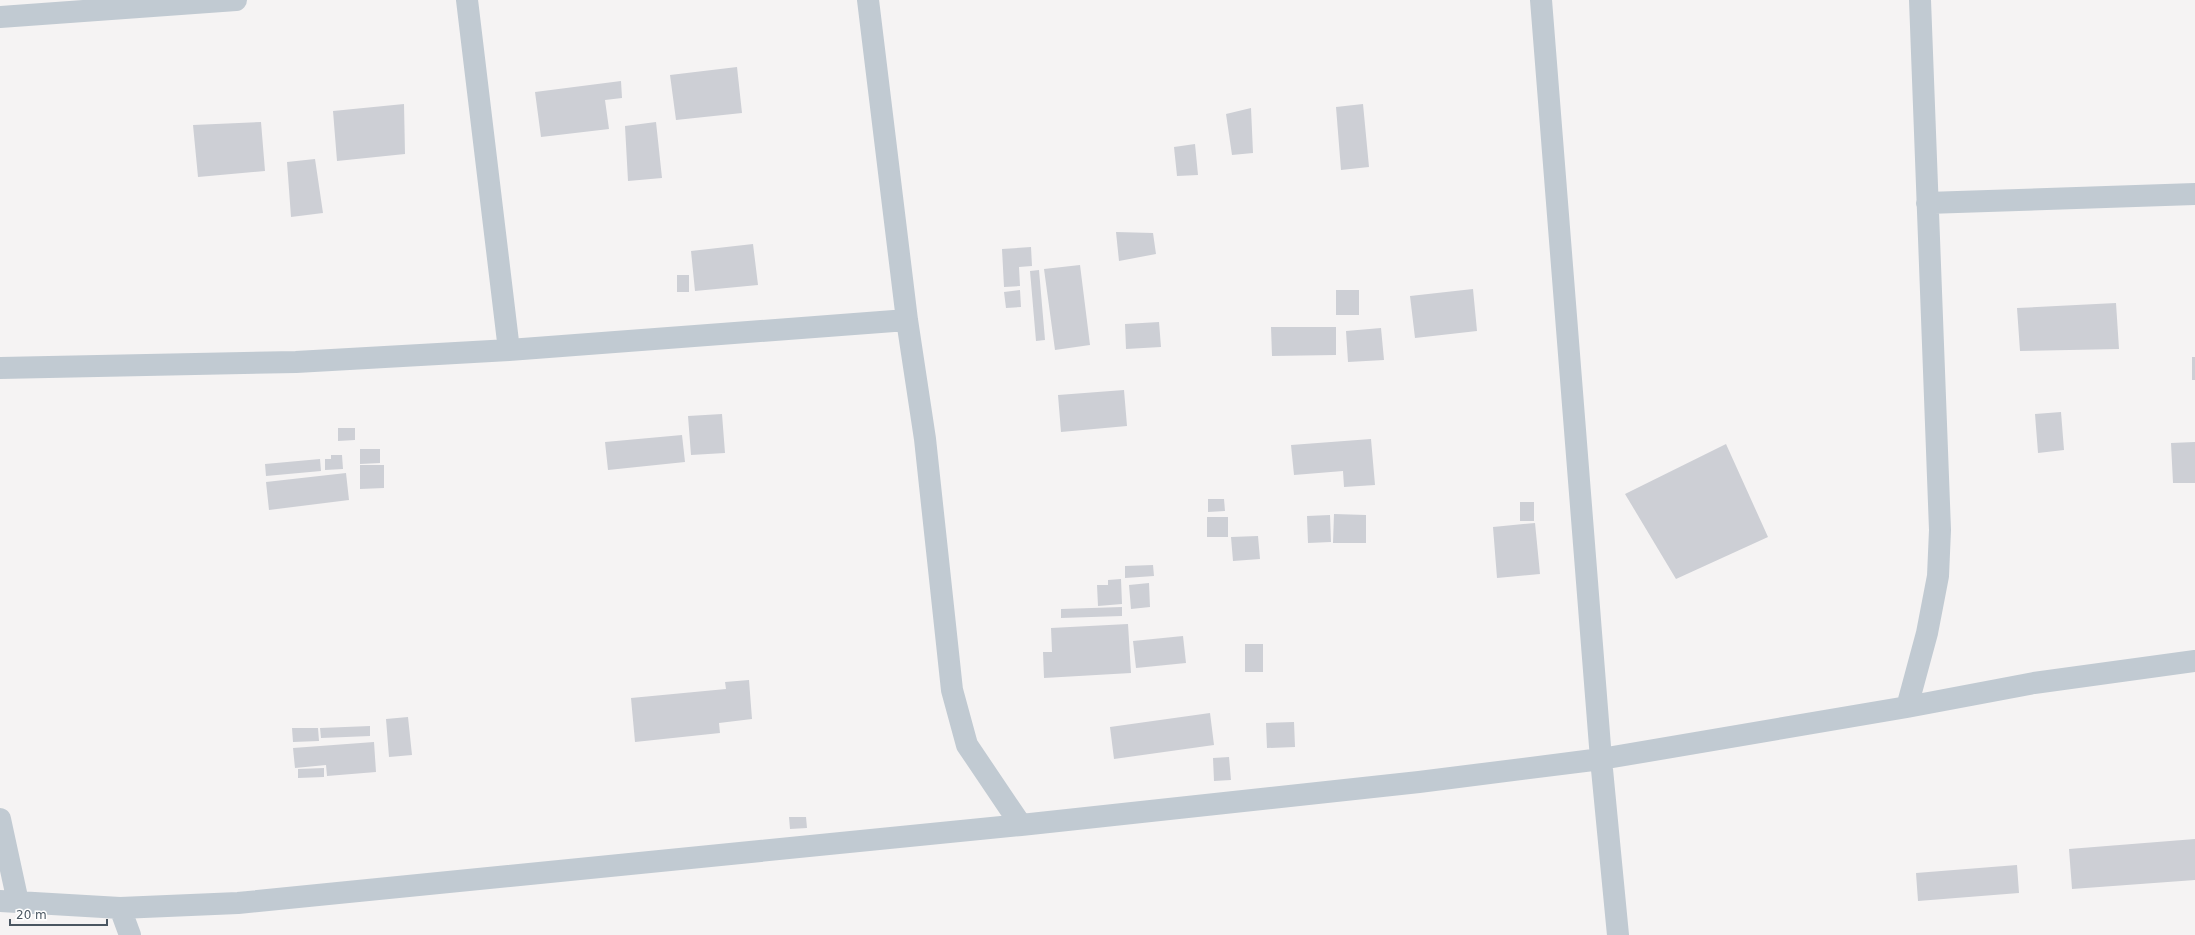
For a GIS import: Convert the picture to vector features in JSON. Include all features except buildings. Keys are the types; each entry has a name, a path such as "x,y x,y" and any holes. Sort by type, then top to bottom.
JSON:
{"street":[{"path":"0,17 236,0"},
{"path":"467,0 509,350"},
{"path":"868,0 907,320 925,439 952,690 967,745 1021,825"},
{"path":"1541,0 1601,759 1618,935"},
{"path":"1907,707 1927,633 1938,576 1940,530 1920,0"},
{"path":"1927,203 2195,194"},
{"path":"0,368 288,362 509,350 907,320"},
{"path":"0,819 9,902 120,908 238,903 1021,825 1412,783 1601,759 1907,707 2034,683 2195,661"},
{"path":"120,908 130,935"}]}
